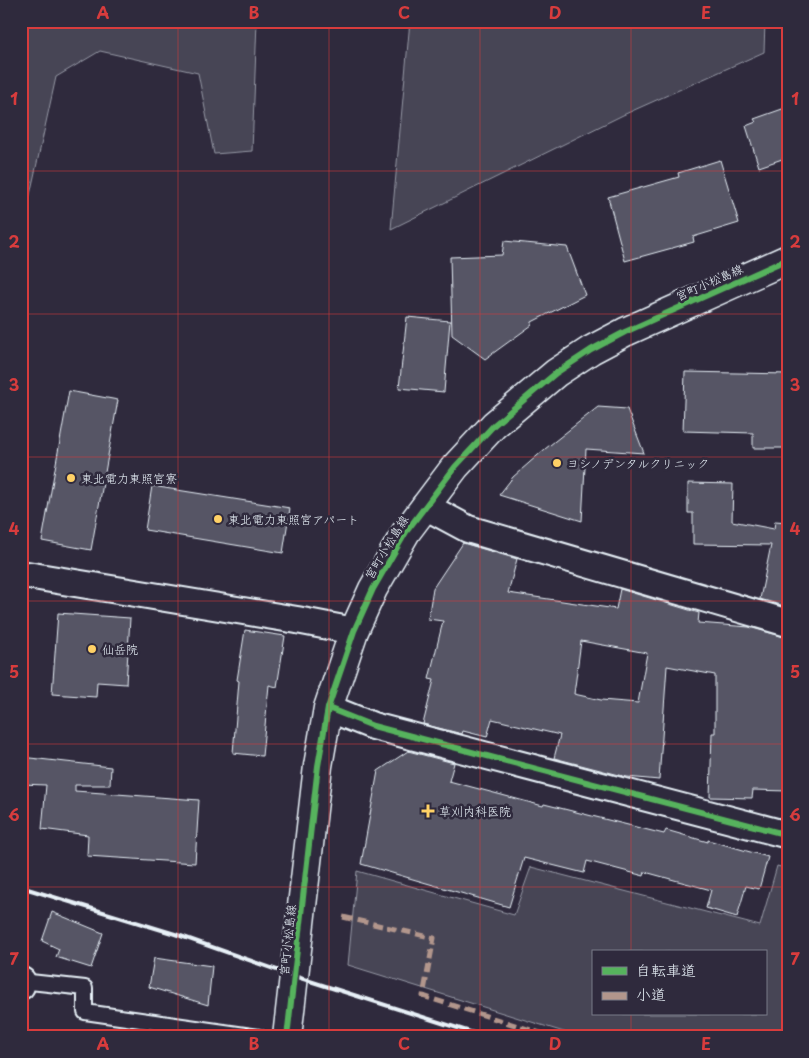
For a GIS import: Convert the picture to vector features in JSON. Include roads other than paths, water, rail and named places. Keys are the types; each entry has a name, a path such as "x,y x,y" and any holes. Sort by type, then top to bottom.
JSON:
{"street":[{"name":"宮町小松島線","path":"287,1037 318,766 328,708 354,632 373,589 406,532 455,467 494,425 556,373 591,350 625,332 788,259"},
{"path":"425,506 468,529 788,623"},
{"path":"21,574 288,618 354,632"},
{"path":"328,708 373,726 788,835"},
{"path":"21,986 22,981"}],"lane":[{"path":"22,981 84,988 85,1012 259,1037"}],"railway":[{"path":"21,887 175,934 294,976 486,1037"}],"place":[{"name":"ヨシノデンタルクリニック","path":"557,463"},
{"name":"東北電力東照宮寮","path":"71,478"},
{"name":"東北電力東照宮アパート","path":"218,519"},
{"name":"仙岳院","path":"92,649"},
{"name":"草刈内科医院","path":"428,811"}]}
